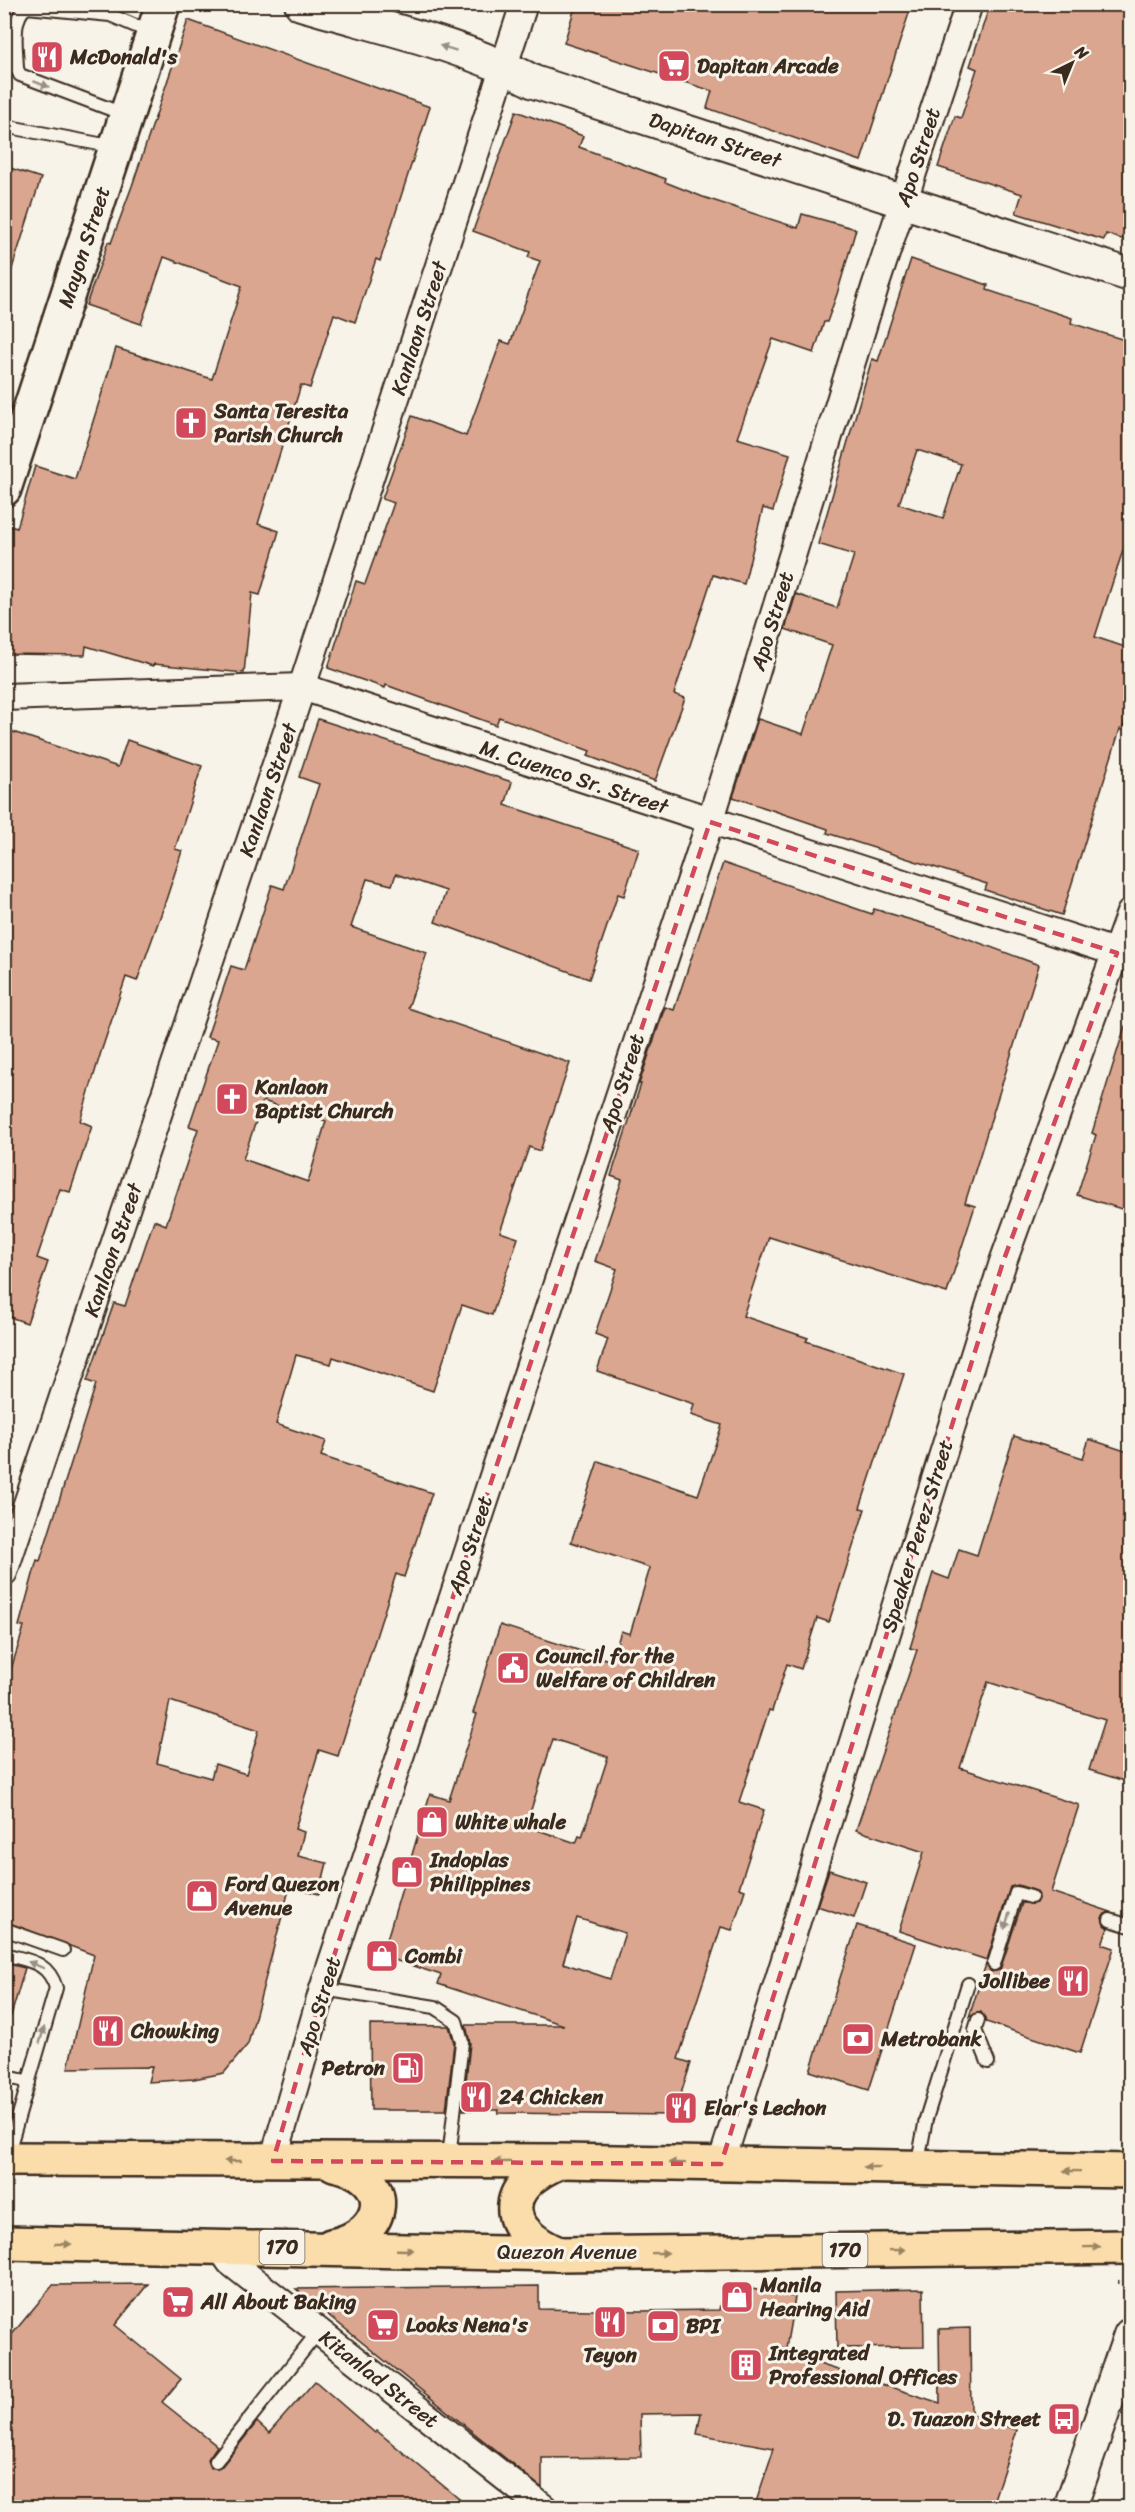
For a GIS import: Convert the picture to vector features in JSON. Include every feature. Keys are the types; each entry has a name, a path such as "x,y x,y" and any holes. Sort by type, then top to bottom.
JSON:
{"main road":[{"name":"Mayon Street","path":"4,489 158,19"},
{"path":"5,2159 560,2161 1131,2171"},
{"path":"319,2161 363,2174 374,2186 378,2201 374,2219 362,2233 343,2244 323,2247"},
{"path":"559,2254 530,2239 516,2218 515,2210 519,2190 526,2180 542,2168 560,2161"},
{"name":"Quezon Avenue","path":"4,2243 323,2247 559,2254 1131,2247"}],"street":[{"name":"Dapitan Street","path":"301,4 503,66 534,82 1131,275"},
{"name":"Kanlaon Street","path":"4,1572 302,687 524,4"},
{"name":"Apo Street","path":"273,2161 323,1989 710,822 903,200 969,4"},
{"name":"M. Cuenco Sr. Street","path":"4,697 302,687 710,822 1124,955"},
{"name":"Speaker Perez Street","path":"721,2164 1003,1262 1124,955 1131,914"},
{"name":"Kitanlad Street","path":"219,2246 230,2262 544,2508"},
{"path":"1070,2508 1131,2336"}],"lane":[{"path":"127,115 20,75 17,69 17,18 21,10 27,7 158,19"},
{"path":"4,126 116,147"},
{"path":"994,1964 1016,1893 1031,1898"},
{"path":"1110,1920 1131,1926"},
{"path":"4,1929 63,1950"},
{"path":"4,1954 41,1965 52,1974 56,1988 5,2159"},
{"path":"916,2168 926,2120 968,1984"},
{"path":"323,1989 435,2007 456,2021 462,2042 449,2162"},
{"path":"978,2019 975,2030 988,2062"},
{"path":"4,2076 28,2082"},
{"path":"216,2461 318,2332"}],"highlighted area":[{"path":"710,822 1117,953 1003,1262 721,2164 273,2161 323,1989"}],"building":[{"path":"576,4 912,4 861,161 707,108 712,91 564,43"},
{"path":"990,4 1131,4 1131,242 1106,234 1104,240 1016,213 1022,194 938,167 955,116 961,118 977,69 970,66"},
{"path":"188,20 430,107 380,261 376,259 355,322 334,314 310,388 301,385 258,524 279,531 260,595 252,593 244,673 154,664 153,666 86,646 85,655 4,654 4,543 9,526 17,528 35,466 75,479 116,348 212,379 242,286 164,257 141,324 86,305 108,242 111,243 132,186"},
{"path":"516,111 583,136 579,147 666,179 665,182 703,197 798,228 802,214 856,229 837,294 827,322 824,322 814,353 773,339 737,438 790,454 773,511 763,508 744,584 713,575 674,694 685,698 655,781 588,756 590,751 499,717 496,725 386,685 385,688 328,668 356,581 365,584 394,503 382,499 412,416 466,436 501,341 510,344 540,261 528,257 530,252 473,231"},
{"path":"4,166 41,178 10,275 4,275"},
{"path":"911,259 988,285 987,290 1072,318 1071,323 1131,342 1131,552 1123,550 1095,637 1131,649 1131,703 1122,730 1120,729 1062,915 985,890 987,884 827,833 828,829 733,797 758,719 803,734 832,645 785,629 796,594 837,608 854,555 818,544 872,359 878,361","holes":["917,450 961,464 943,518 899,504"]},
{"path":"318,719 512,782 505,805 639,849 624,896 618,894 589,979 435,922 446,891 396,874 392,885 367,879 351,927 427,953 408,1008 570,1063 540,1151 529,1147 500,1232 518,1238 492,1315 462,1305 433,1391 333,1357 331,1364 296,1355 276,1424 326,1441 321,1456 432,1493 404,1577 396,1574 338,1756 319,1750 295,1829 304,1832 298,1856 327,1863 319,1894 290,1886 248,2044 224,2073 194,2079 148,2082 152,2067 68,2068 94,1955 4,1921 4,1692 24,1627 19,1626 37,1560 40,1561 96,1384 87,1381 114,1303 125,1306 154,1220 166,1225 198,1129 189,1126 218,1040 207,1037 231,966 244,970 272,885 284,889 319,784 299,777","holes":["263,1101 326,1121 308,1182 243,1159","170,1701 259,1730 246,1774 215,1764 211,1778 157,1763"]},
{"path":"4,729 118,767 127,740 202,766 175,849 182,851 163,909 137,981 126,977 101,1052 80,1121 92,1126 70,1192 60,1189 37,1258 48,1262 27,1323 4,1315"},
{"path":"723,863 872,914 874,909 942,929 1039,965 965,1203 975,1206 947,1293 769,1237 743,1316 808,1338 806,1341 904,1374 860,1508 865,1509 829,1622 817,1618 801,1669 787,1664 772,1711 769,1710 739,1802 764,1810 739,1888 745,1890 732,1930 721,1927 678,2059 691,2063 674,2115 498,2113 499,2110 463,2110 470,2043 466,2025 564,2025 438,1984 441,1975 382,1956 430,1794 449,1800 477,1714 473,1713 500,1625 612,1661 621,1631 630,1634 650,1568 571,1542 598,1461 698,1495 722,1425 691,1415 694,1404 597,1371 608,1339 595,1334 617,1269 595,1261 622,1180 611,1176 665,1007 674,1010","holes":["553,1739 608,1757 582,1837 579,1836 576,1843 526,1826","577,1918 625,1933 610,1979 563,1963"]},
{"path":"1125,1026 1131,1027 1131,1212 1077,1195 1096,1135 1092,1133"},
{"path":"1014,1436 1083,1458 1089,1439 1131,1453 1131,1783 1089,1770 1105,1720 988,1682 960,1768 1079,1805 1051,1892 1111,1912 1102,1918 1104,1925 1108,1928 1102,1944 1114,1948 1080,2053 986,2022 981,2012 969,2017 986,1964 991,1972 1000,1970 1022,1903 1036,1903 1039,1895 1036,1891 1018,1885 1010,1887 987,1960 899,1931 924,1852 856,1830 917,1650 910,1648 933,1573 949,1579 959,1549 977,1555"},
{"path":"829,1870 866,1882 854,1918 817,1906"},
{"path":"857,1925 916,1944 869,2090 810,2071"},
{"path":"4,1963 25,1968 11,2016 4,2015"},
{"name":"Petron","path":"370,2025 449,2026 454,2043 446,2110 371,2110"},
{"path":"148,2284 115,2325 181,2379 162,2402 217,2446 208,2459 211,2468 222,2466 257,2422 269,2433 315,2381 375,2433 377,2431 470,2508 4,2508 4,2344 53,2285"},
{"path":"724,2284 795,2297 786,2348 779,2348 786,2351 785,2353 940,2403 939,2329 970,2328 971,2414 1017,2430 991,2508 754,2508 774,2448 697,2434 701,2413 640,2414 641,2457 542,2458 542,2488 296,2289 539,2286 539,2309 640,2311 719,2310"},
{"path":"923,2289 924,2347 837,2348 836,2291"}],"place":[{"name":"McDonald's","path":"47,57"},
{"name":"Dapitan Arcade","path":"674,66"},
{"name":"Santa Teresita Parish Church","path":"191,423"},
{"name":"Kanlaon Baptist Church","path":"232,1099"},
{"name":"Council for the Welfare of Children","path":"513,1668"},
{"name":"White whale","path":"432,1822"},
{"name":"Indoplas Philippines","path":"407,1872"},
{"name":"Ford Quezon Avenue","path":"202,1896"},
{"name":"Combi","path":"382,1956"},
{"name":"Jollibee","path":"1073,1981"},
{"name":"Chowking","path":"108,2031"},
{"name":"Metrobank","path":"858,2039"},
{"name":"Petron","path":"408,2068"},
{"name":"24 Chicken","path":"476,2097"},
{"name":"Elar's Lechon","path":"681,2108"},
{"name":"Manila Hearing Aid","path":"737,2297"},
{"name":"All About Baking","path":"178,2302"},
{"name":"Teyon","path":"610,2322"},
{"name":"Looks Nena's","path":"383,2325"},
{"name":"BPI","path":"663,2326"},
{"name":"Integrated Professional Offices","path":"746,2365"},
{"name":"D. Tuazon Street","path":"1064,2419"}]}
